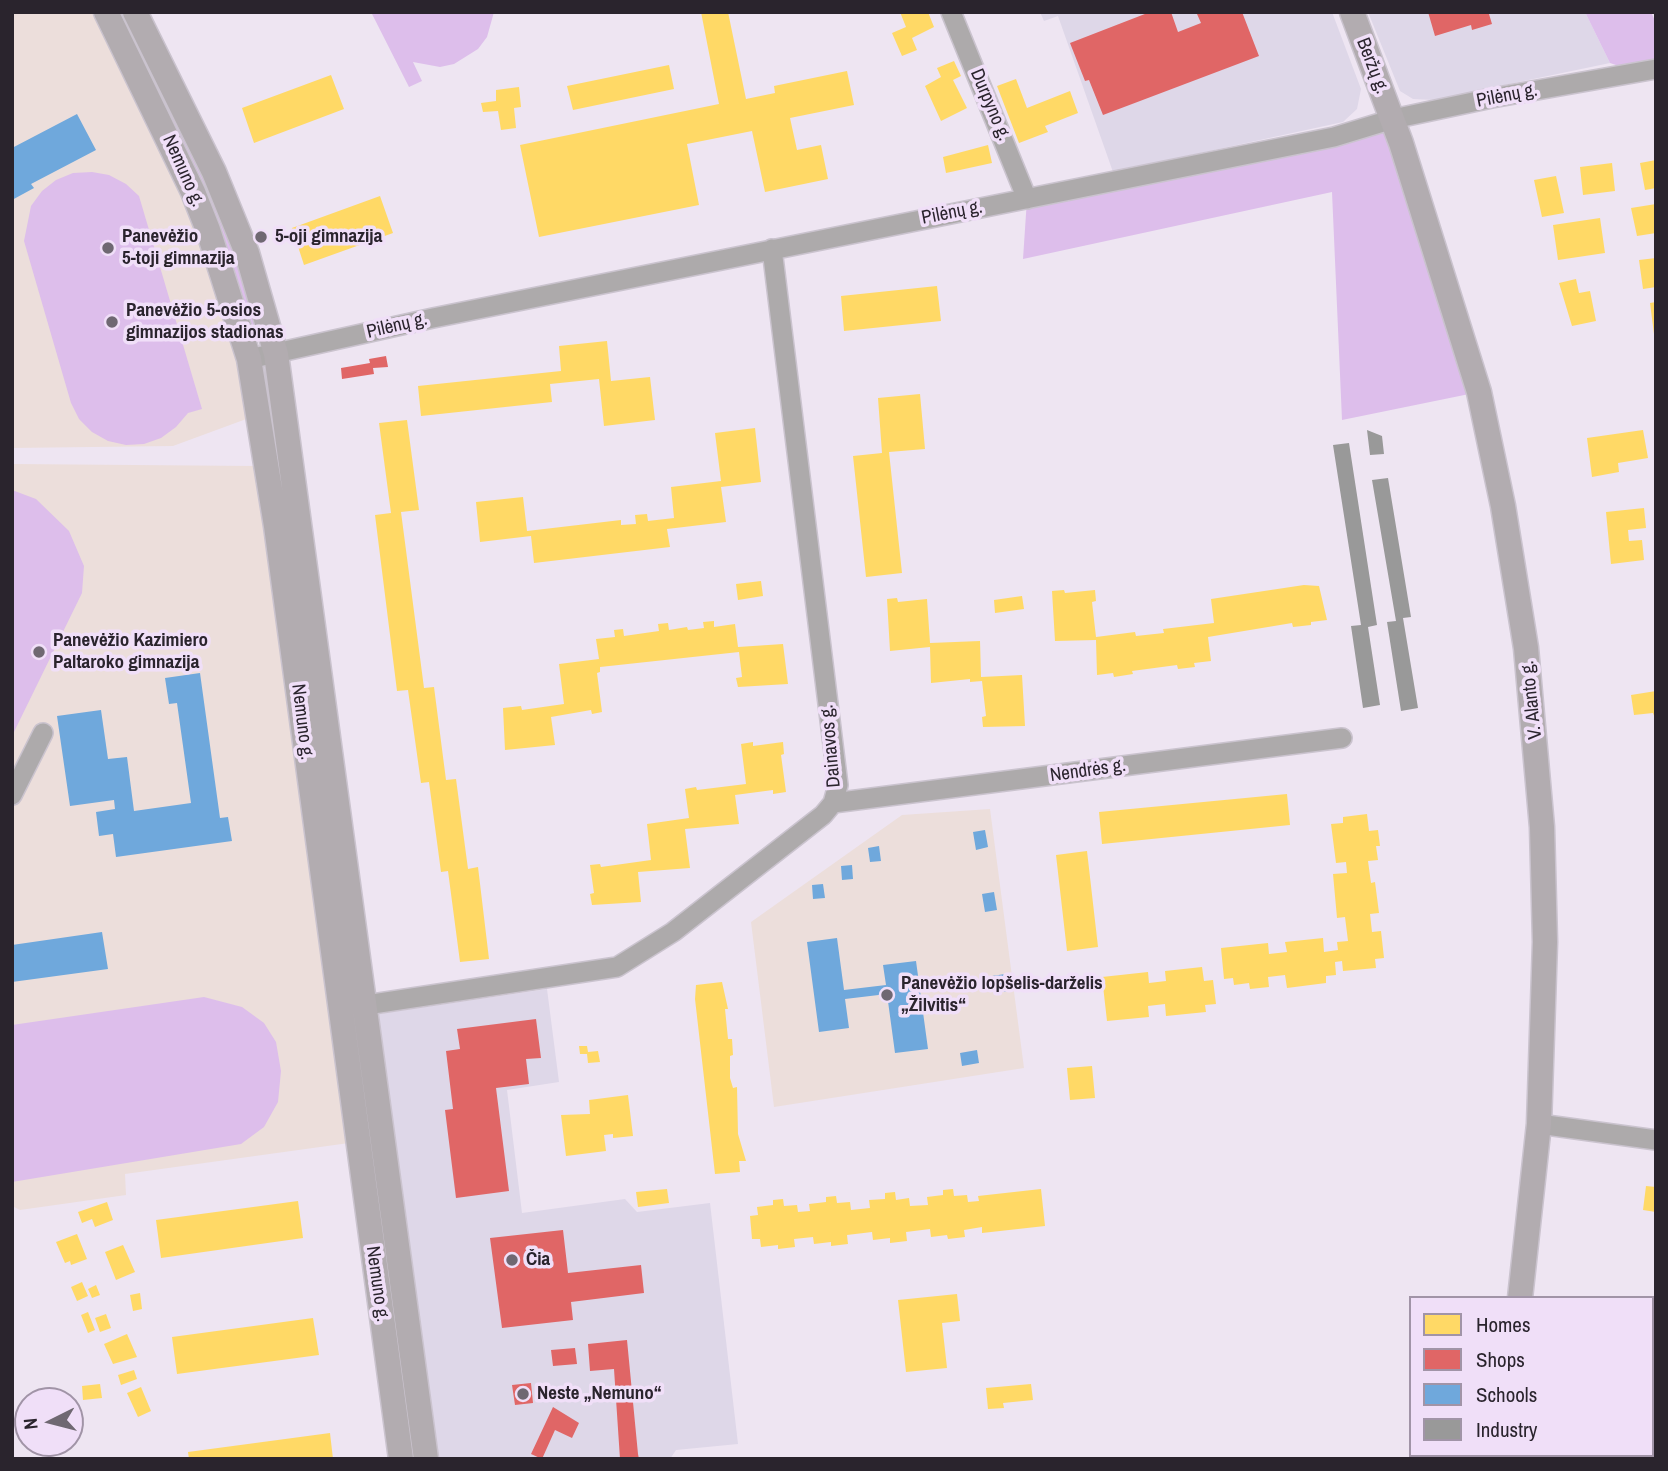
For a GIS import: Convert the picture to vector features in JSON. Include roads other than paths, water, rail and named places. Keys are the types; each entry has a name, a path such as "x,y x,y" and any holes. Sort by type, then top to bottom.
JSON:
{"main road":[{"name":"Nemuno g.","path":"106,12 193,192 208,230 249,359 276,526 401,1459"},
{"name":"Nemuno g.","path":"135,12 214,172 247,253 276,354 426,1459"},
{"name":"Beržų g.","path":"1352,12 1393,120"},
{"name":"V. Alanto g.","path":"1393,120 1479,392 1503,506 1527,648 1542,827 1545,942 1539,1124 1520,1296"}],"street":[{"name":"Durpyno g.","path":"951,12 1027,199"},
{"name":"Pilėnų g.","path":"249,359 433,318 1334,137 1393,120 1656,69"},
{"name":"Dainavos g.","path":"366,1005 617,967 673,932 823,815 833,803 838,785 772,249"},
{"path":"12,795 43,733"},
{"name":"Nendrės g.","path":"833,803 1342,738"},
{"path":"1539,1124 1656,1140"}],"place":[{"name":"5-oji gimnazija","path":"261,237"},
{"name":"Panevėžio 5-toji gimnazija","path":"108,248"},
{"name":"Panevėžio 5-osios gimnazijos stadionas","path":"112,322"},
{"name":"Panevėžio Kazimiero Paltaroko gimnazija","path":"39,652"},
{"name":"Panevėžio lopšelis-darželis „Žilvitis“","path":"887,995"},
{"name":"Čia","path":"512,1260"},
{"name":"Neste „Nemuno“","path":"523,1394"}]}
